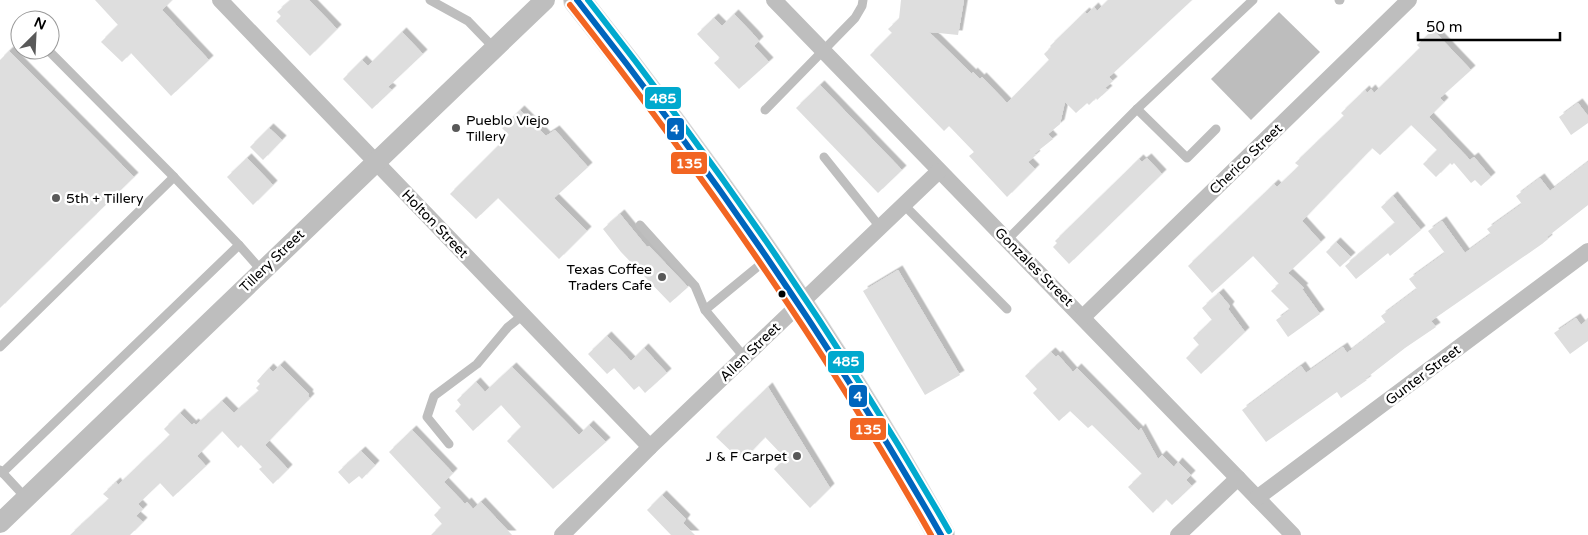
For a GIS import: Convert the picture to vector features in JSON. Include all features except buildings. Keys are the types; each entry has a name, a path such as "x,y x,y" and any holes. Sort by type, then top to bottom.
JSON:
{"main road":[{"path":"577,0 670,118 770,257 854,385 941,535"}],"street":[{"name":"Holton Street","path":"220,0 650,447"},
{"name":"Tillery Street","path":"0,523 545,0"},
{"name":"Gonzales Street","path":"774,0 1293,535"},
{"name":"Cherico Street","path":"1083,317 1409,0"},
{"name":"Allen Street","path":"562,535 650,447 745,358 800,302 939,171"},
{"name":"Gunter Street","path":"1257,498 1588,252"},
{"path":"1178,535 1238,478"}],"lane":[{"path":"430,0 468,21 495,50"},
{"path":"765,110 855,18 862,6 863,0"},
{"path":"1007,240 1137,109 1253,0"},
{"path":"58,60 174,177 262,271"},
{"path":"1137,109 1187,158 1216,129"},
{"path":"824,157 880,227"},
{"path":"0,347 174,177"},
{"path":"904,205 1007,309"},
{"path":"640,225 695,286 705,310 745,358"},
{"path":"26,498 1,472 239,245"},
{"path":"705,310 770,257"},
{"path":"450,444 428,417 434,396 477,364 508,327 523,315"}],"shaded area":[{"path":"1279,12 1320,52 1251,120 1211,79"}],"transit line":[{"name":"4","path":"577,0 723,194 769,261 858,396 941,535"},
{"name":"485","path":"588,0 685,128 823,325 908,461 949,531"},
{"name":"135","path":"570,5 668,133 761,263 849,397 931,535"}],"place":[{"name":"Pueblo Viejo Tillery","path":"456,128"},
{"name":"5th + Tillery","path":"56,198"},
{"name":"Texas Coffee Traders Cafe","path":"662,277"},
{"name":"J & F Carpet","path":"797,456"}]}
